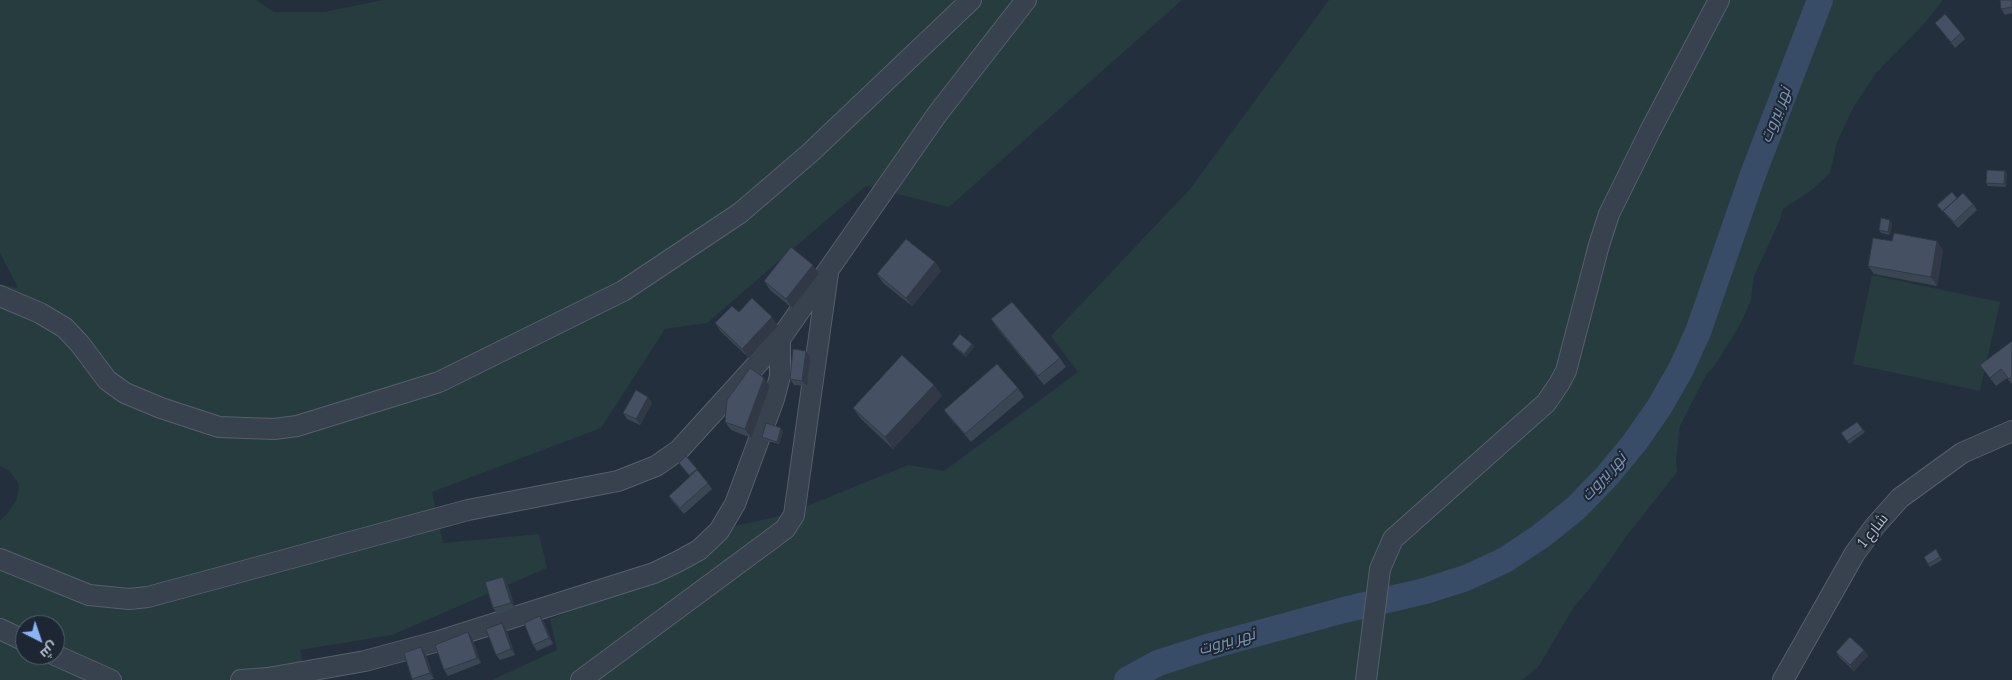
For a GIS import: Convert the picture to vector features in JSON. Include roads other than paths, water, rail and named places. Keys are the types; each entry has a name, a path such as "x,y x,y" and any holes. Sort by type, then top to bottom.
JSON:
{"street":[{"path":"0,296 40,313 65,328 108,380 125,393 161,408 219,427 244,429 289,427 316,420 439,382 623,291 740,212 810,153 970,0"},
{"path":"0,559 89,595 129,599 148,597 468,510 618,480 656,466 679,450 780,339 938,113 1026,0"},
{"path":"1366,680 1380,569 1393,539 1540,408 1559,384 1566,371 1609,214 1650,130 1718,0"},
{"path":"581,680 785,529 794,515 828,271"},
{"path":"241,680 268,678 365,661 440,642 654,573 699,550 719,531 735,504 776,391 780,376 780,339"},
{"name":"شارع 1","path":"1783,680 1855,553 1875,526 1900,498 1962,453 2012,431"},
{"path":"0,629 15,636"},
{"path":"65,659 111,680"}],"waterway":[{"name":"نهر بيروت","path":"1127,680 1158,663 1211,646 1344,610 1425,591 1466,578 1505,560 1541,536 1576,508 1607,476 1635,442 1660,406 1681,369 1698,332 1752,177 1820,0"}]}
